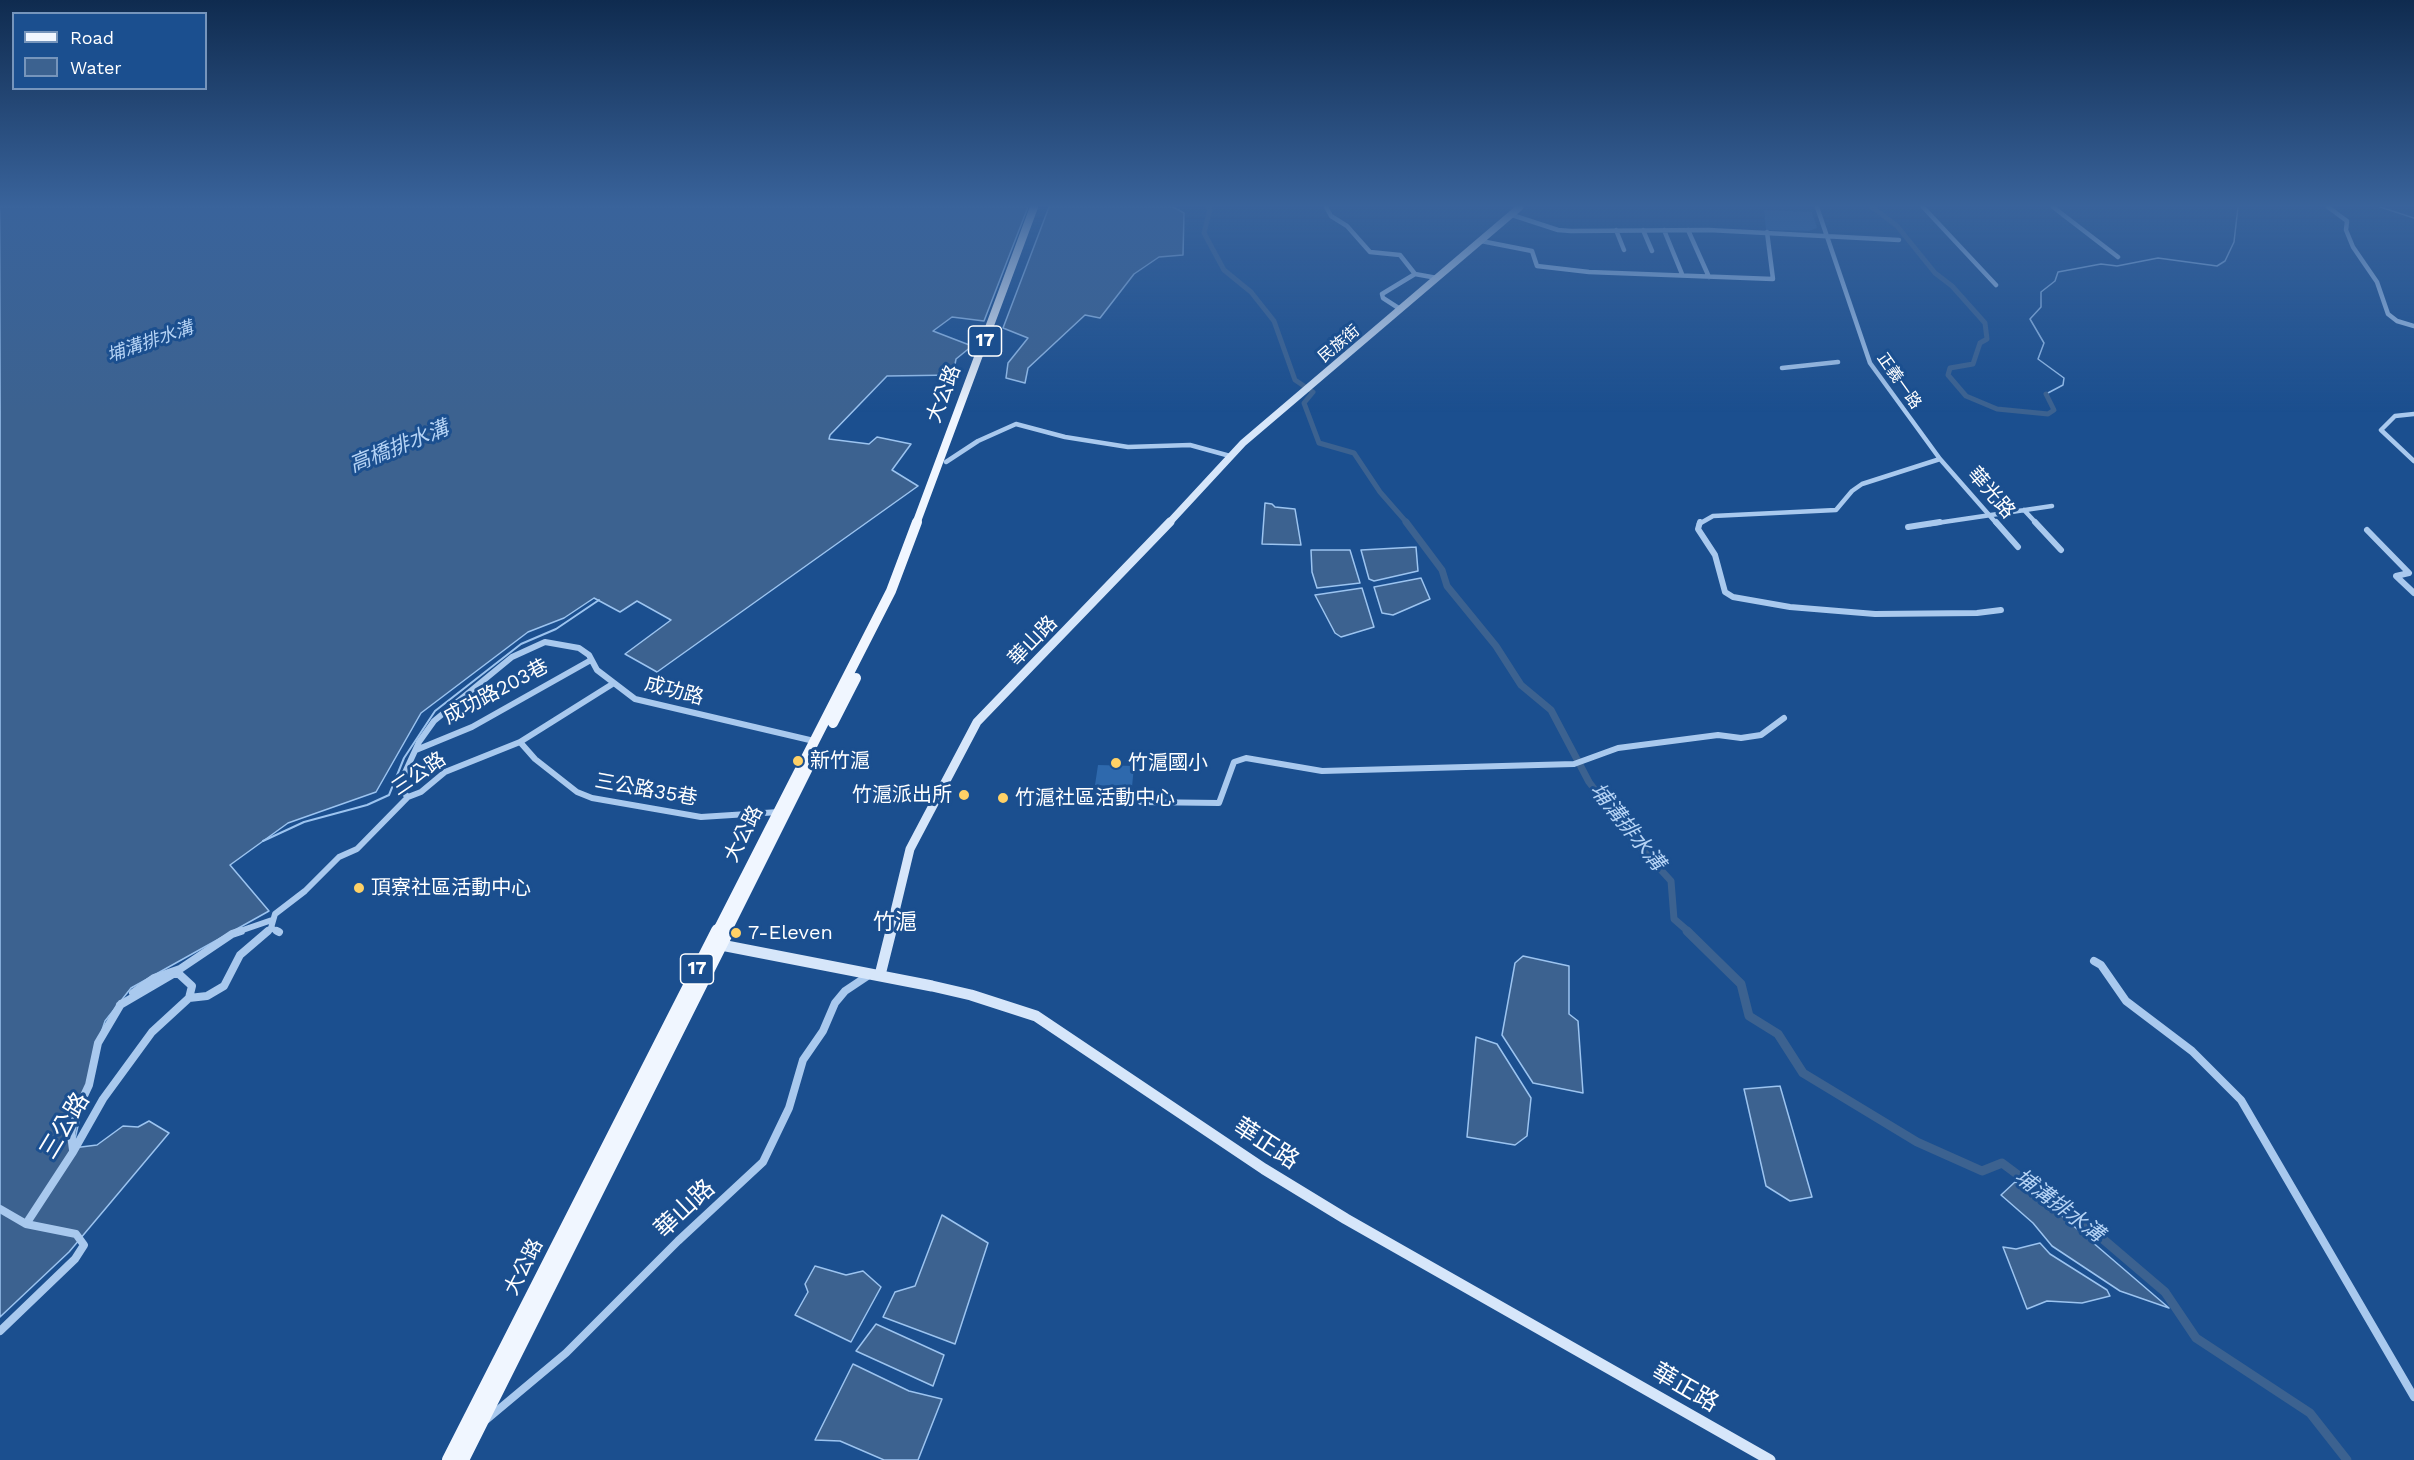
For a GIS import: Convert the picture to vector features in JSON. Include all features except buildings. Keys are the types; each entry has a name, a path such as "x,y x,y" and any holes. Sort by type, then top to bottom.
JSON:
{"main road":[{"name":"大公路","path":"782,812 814,741 891,591 940,470 1010,275"},
{"name":"大公路","path":"449,1460 473,1425 782,812 881,629 902,580 1012,275"},
{"name":"大公路","path":"462,1460 473,1425"}],"street":[{"path":"1400,309 1382,294 1413,275"},
{"path":"1421,275 1437,278"},
{"name":"民族街","path":"1308,386 1440,275"},
{"path":"1693,275 1773,279 1773,275"},
{"name":"正義一路","path":"1840,275 1870,363 1940,459"},
{"path":"1987,275 1996,285"},
{"path":"2373,275 2378,282 2388,314 2397,321 2414,326"},
{"path":"1782,368 1838,362"},
{"name":"華山路","path":"473,1425 566,1353 678,1241 763,1162 789,1108 803,1060 823,1032 835,1003 845,991 876,975 909,849 977,722 1120,575 1230,456 1308,386"},
{"path":"2414,414 2395,416 2382,430 2414,461"},
{"path":"940,470 978,441 1016,424 1065,437 1118,446 1137,448 1190,445 1230,456"},
{"path":"1940,459 1863,484 1852,491 1836,510 1713,516 1700,522 1698,529 1715,555 1725,592 1748,601 1875,614 1977,613 2001,610"},
{"name":"華光路","path":"1940,459 2018,548"},
{"path":"1908,527 2052,506"},
{"path":"2024,510 2061,550"},
{"path":"2367,530 2409,573 2396,576 2414,593"},
{"name":"成功路","path":"416,750 430,726 463,695 519,653 545,642 575,646 589,655 597,670 635,699 814,741"},
{"name":"成功路203巷","path":"416,750 472,727 591,660"},
{"name":"三公路","path":"26,1224 73,1152 92,1116 143,1044 189,998 207,996 224,986 240,955 271,924 275,914 305,891 339,857 357,849 408,797 421,792 446,772 520,742 614,683"},
{"path":"1141,802 1219,803 1234,762 1246,758 1330,771 1574,764 1618,747 1718,735 1741,738 1761,735 1784,718"},
{"name":"三公路35巷","path":"520,742 535,759 577,792 592,798 701,817 782,812"},
{"path":"408,797 402,791 402,779 416,750"},
{"path":"73,1152 71,1134 77,1108 88,1085 100,1037 120,1005 141,986 180,969 232,934 271,924 279,932"},
{"name":"華正路","path":"715,943 971,995 1036,1016 1264,1168 1346,1219 1770,1460"},
{"path":"2094,961 2101,965 2126,1001 2192,1051 2241,1100 2414,1396"},
{"path":"120,1005 162,978 176,974 191,984 189,998"},
{"path":"0,1209 26,1224 76,1234 84,1245 75,1259 0,1331"}],"shaded area":[{"path":"1098,765 1134,766 1132,787 1095,785"}],"water":[{"name":"高橋排水溝","path":"0,275 1002,275 984,321 952,317 933,331 972,346 956,359 953,375 887,376 830,435 829,439 869,444 877,437 911,444 892,470 918,486 657,672 625,654 671,620 637,601 620,612 594,598 564,618 528,632 421,713 376,792 288,823 230,865 269,911 131,988 105,1021 95,1051 73,1148 97,1145 123,1126 138,1127 149,1121 169,1133 69,1252 0,1317"},
{"path":"1023,275 1133,275 1100,318 1085,315 1028,368 1025,383 1006,378 1008,363 1028,338 1003,328"},
{"path":"1265,503 1275,507 1295,509 1301,545 1262,544"},
{"path":"1416,547 1418,571 1374,581 1369,579 1361,550"},
{"path":"1311,550 1350,550 1360,583 1317,588 1312,572"},
{"path":"1421,578 1430,599 1393,615 1382,613 1374,587"},
{"path":"1362,588 1374,627 1341,637 1335,633 1315,595"},
{"path":"1523,956 1569,966 1569,1014 1578,1021 1583,1093 1533,1083 1502,1035 1515,963"},
{"path":"1476,1037 1497,1044 1531,1098 1527,1136 1515,1145 1467,1137"},
{"path":"1780,1086 1812,1197 1790,1201 1766,1186 1744,1089"},
{"path":"2015,1182 2027,1186 2169,1308 2120,1291 2052,1246 2033,1223 2001,1195"},
{"path":"942,1215 988,1243 955,1344 883,1317 895,1292 915,1286"},
{"path":"2040,1243 2050,1254 2107,1290 2110,1296 2082,1303 2047,1301 2027,1309 2003,1247 2016,1249"},
{"path":"815,1266 846,1275 863,1271 881,1287 851,1342 795,1315 808,1292 805,1284"},
{"path":"876,1324 944,1355 933,1386 856,1351"},
{"path":"853,1364 909,1391 942,1399 918,1460 884,1460 840,1441 815,1440"}],"waterway":[{"name":"埔溝排水溝","path":"1230,275 1251,292 1274,321 1295,380 1313,392 1304,403 1319,443 1354,453 1380,492 1408,524"},
{"path":"1938,275 1952,286 1985,323 1987,339 1980,343 1973,364 1950,368 1948,375 1966,396 1997,409 2048,414 2054,410 2046,394"},
{"path":"2046,394 2063,385 2064,378 2038,359 2044,343 2030,319 2041,307 2041,292 2055,281 2057,275"},
{"name":"埔溝排水溝","path":"1406,522 1442,570 1447,586 1496,646 1521,685 1551,710 1589,782 1630,836 1671,881 1674,919 1689,932"},
{"path":"263,841 304,822 367,805 389,795 404,758 435,711 521,644 556,629 599,600"},
{"name":"埔溝排水溝","path":"1687,931 1741,984 1749,1016 1778,1034 1803,1073 1917,1142 1982,1171 2002,1163 2097,1234 2165,1292 2196,1338 2310,1413 2347,1460"}],"place":[{"name":"新竹滬","path":"798,761"},
{"name":"竹滬國小","path":"1116,763"},
{"name":"竹滬派出所","path":"964,795"},
{"name":"竹滬社區活動中心","path":"1003,798"},
{"name":"頂寮社區活動中心","path":"359,888"},
{"name":"7-Eleven","path":"736,933"}],"district":[{"name":"竹滬","path":"895,923"}]}
